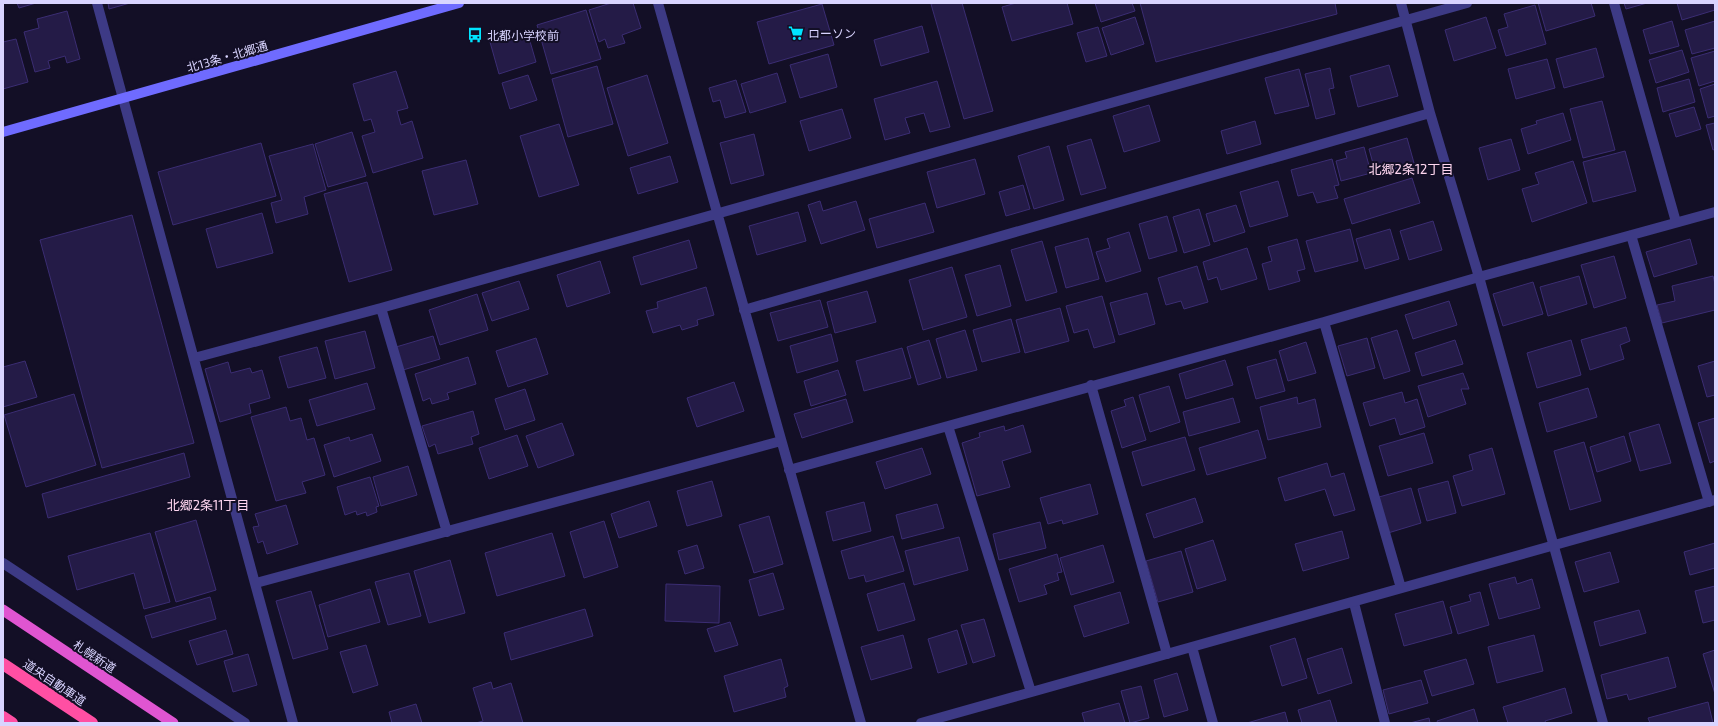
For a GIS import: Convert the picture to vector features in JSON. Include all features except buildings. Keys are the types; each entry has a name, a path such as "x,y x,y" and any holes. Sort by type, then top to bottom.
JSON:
{"highway":[{"name":"札幌新道","path":"3,610 173,723"},
{"name":"道央自動車道","path":"3,664 92,723"},
{"path":"3,717 12,723"}],"main road":[{"name":"北13条・北郷通","path":"3,132 459,3"}],"street":[{"path":"97,3 294,723"},
{"path":"658,3 861,723"},
{"path":"1401,3 1430,113 1478,277 1603,723"},
{"path":"194,358 381,308 1467,3"},
{"path":"1614,3 1676,222"},
{"path":"744,310 1430,113"},
{"path":"789,470 1715,212"},
{"path":"921,723 1354,603 1401,588 1712,501 1631,235"},
{"path":"381,308 447,532"},
{"path":"1324,322 1401,588"},
{"path":"1091,385 1167,654"},
{"path":"948,426 1031,692"},
{"path":"256,583 781,441"},
{"path":"3,563 245,723"},
{"path":"1354,603 1385,723"},
{"path":"1192,647 1213,723"}],"place":[{"name":"ローソン","path":"796,33"},
{"name":"北都小学校前","path":"475,35"}],"district":[{"name":"北郷2条12丁目","path":"1411,169"},
{"name":"北郷2条11丁目","path":"208,505"}]}
